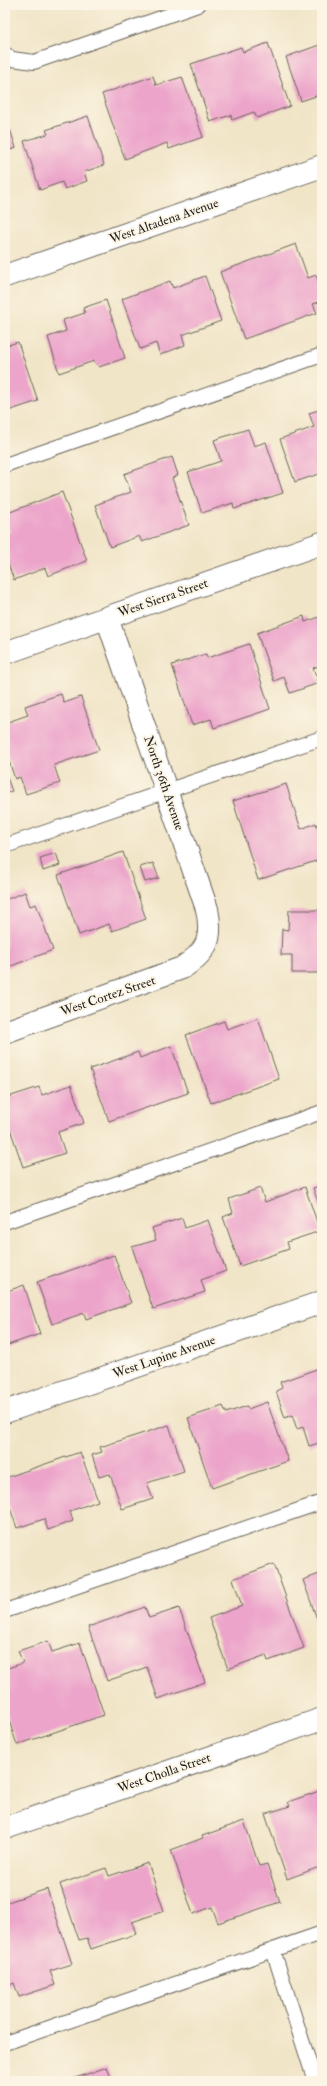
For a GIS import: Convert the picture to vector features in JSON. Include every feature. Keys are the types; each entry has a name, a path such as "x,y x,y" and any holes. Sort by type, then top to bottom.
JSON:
{"street":[{"name":"West Altadena Avenue","path":"5,276 322,166"},
{"name":"West Sierra Street","path":"5,653 322,543"},
{"name":"North 36th Avenue","path":"107,618 207,909 210,924 209,936 204,950"},
{"name":"West Cortez Street","path":"5,1032 169,975 196,960 204,950"},
{"name":"West Lupine Avenue","path":"5,1412 322,1302"},
{"name":"West Cholla Street","path":"5,1828 322,1719"}],"lane":[{"path":"5,54 12,59 34,62 198,5"},
{"path":"5,465 322,355"},
{"path":"5,846 322,738"},
{"path":"5,1222 322,1112"},
{"path":"5,1611 322,1502"},
{"path":"5,2043 322,1933"},
{"path":"273,1950 315,2081"}],"building":[{"path":"268,43 290,106 257,118 254,112 232,120 231,115 210,122 191,64 241,47 243,52"},
{"path":"322,44 322,94 301,101 286,57"},
{"path":"153,76 156,85 182,77 203,137 169,149 167,143 125,159 102,94"},
{"path":"88,116 104,165 84,172 87,181 65,189 62,182 40,190 24,141 48,134 46,130"},
{"path":"9,126 16,148 5,152 5,127"},
{"path":"296,244 308,278 316,275 322,292 322,301 313,304 317,313 244,339 220,272"},
{"path":"205,276 221,321 182,335 185,345 160,355 156,343 140,349 122,299 170,281 173,288"},
{"path":"106,300 125,358 99,367 94,361 59,373 48,337 66,331 63,320 85,313 83,308"},
{"path":"18,342 38,401 5,412 5,346"},
{"path":"322,409 322,473 295,482 280,439 314,427 309,413"},
{"path":"5,412 9,423 5,424"},
{"path":"248,429 254,446 266,442 283,493 234,509 233,503 202,513 188,472 221,461 214,440"},
{"path":"172,457 178,475 172,478 189,525 142,542 139,536 110,547 95,505 131,492 124,474"},
{"path":"62,492 87,561 48,576 45,568 14,580 5,556 5,534 10,532 5,514"},
{"path":"304,616 305,622 322,616 322,665 313,668 319,683 290,693 284,677 274,681 257,633"},
{"path":"249,644 270,709 214,728 211,719 192,725 172,665 206,654 207,658"},
{"path":"61,694 64,703 81,697 99,750 54,765 60,783 26,794 20,777 15,779 5,749 5,723 28,715 25,706"},
{"path":"5,775 12,791 5,794"},
{"path":"286,784 301,829 316,823 322,840 322,859 258,880 233,801"},
{"path":"123,852 146,919 112,931 109,924 79,935 58,875"},
{"path":"56,853 60,865 43,871 40,858"},
{"path":"153,863 159,878 145,882 140,867"},
{"path":"25,892 30,906 36,904 53,950 6,968 5,900"},
{"path":"289,910 322,910 322,973 292,973 292,955 281,955 282,929 288,930"},
{"path":"258,1018 279,1079 211,1103 186,1035 224,1021 227,1029"},
{"path":"171,1046 188,1093 109,1121 90,1069 138,1052 140,1058"},
{"path":"71,1085 84,1123 58,1132 65,1153 23,1167 5,1114 5,1098 39,1087 42,1095"},
{"path":"322,1185 322,1213 313,1188"},
{"path":"305,1187 320,1231 287,1242 289,1249 240,1266 223,1217 233,1213 229,1199 260,1188 265,1202"},
{"path":"182,1218 185,1228 208,1220 226,1271 201,1280 205,1292 153,1309 132,1247 156,1240 152,1228"},
{"path":"114,1255 131,1303 86,1319 84,1313 52,1324 37,1282"},
{"path":"24,1285 40,1334 5,1346 5,1292"},
{"path":"322,1367 322,1442 309,1446 303,1427 297,1429 292,1415 285,1418 276,1391 282,1388 280,1382"},
{"path":"267,1402 288,1461 212,1488 188,1418 223,1406 226,1413 247,1406 248,1409"},
{"path":"169,1425 184,1471 147,1483 153,1499 122,1509 110,1474 99,1477 92,1455 102,1452 100,1447"},
{"path":"80,1452 98,1501 70,1511 73,1521 48,1530 44,1519 17,1528 5,1494 5,1478"},
{"path":"274,1564 304,1648 268,1661 266,1655 228,1669 209,1618 242,1606 233,1579"},
{"path":"322,1573 322,1633 303,1580"},
{"path":"145,1607 149,1618 179,1608 205,1682 158,1699 147,1667 107,1681 88,1627"},
{"path":"48,1641 52,1652 80,1643 104,1715 17,1745 5,1708 5,1669 23,1663 18,1651"},
{"path":"322,1790 322,1866 287,1879 265,1814 290,1806 288,1802"},
{"path":"244,1821 259,1866 267,1864 280,1902 218,1923 212,1907 193,1914 171,1850 203,1838 202,1836"},
{"path":"148,1863 164,1911 132,1922 136,1934 91,1949 87,1938 79,1940 60,1884 106,1868 109,1876"},
{"path":"47,1889 72,1964 50,1971 55,1985 19,1997 14,1983 5,1987 5,1940 10,1938 5,1922 5,1903"},
{"path":"107,2067 111,2078 115,2077 116,2081 67,2081"}]}
